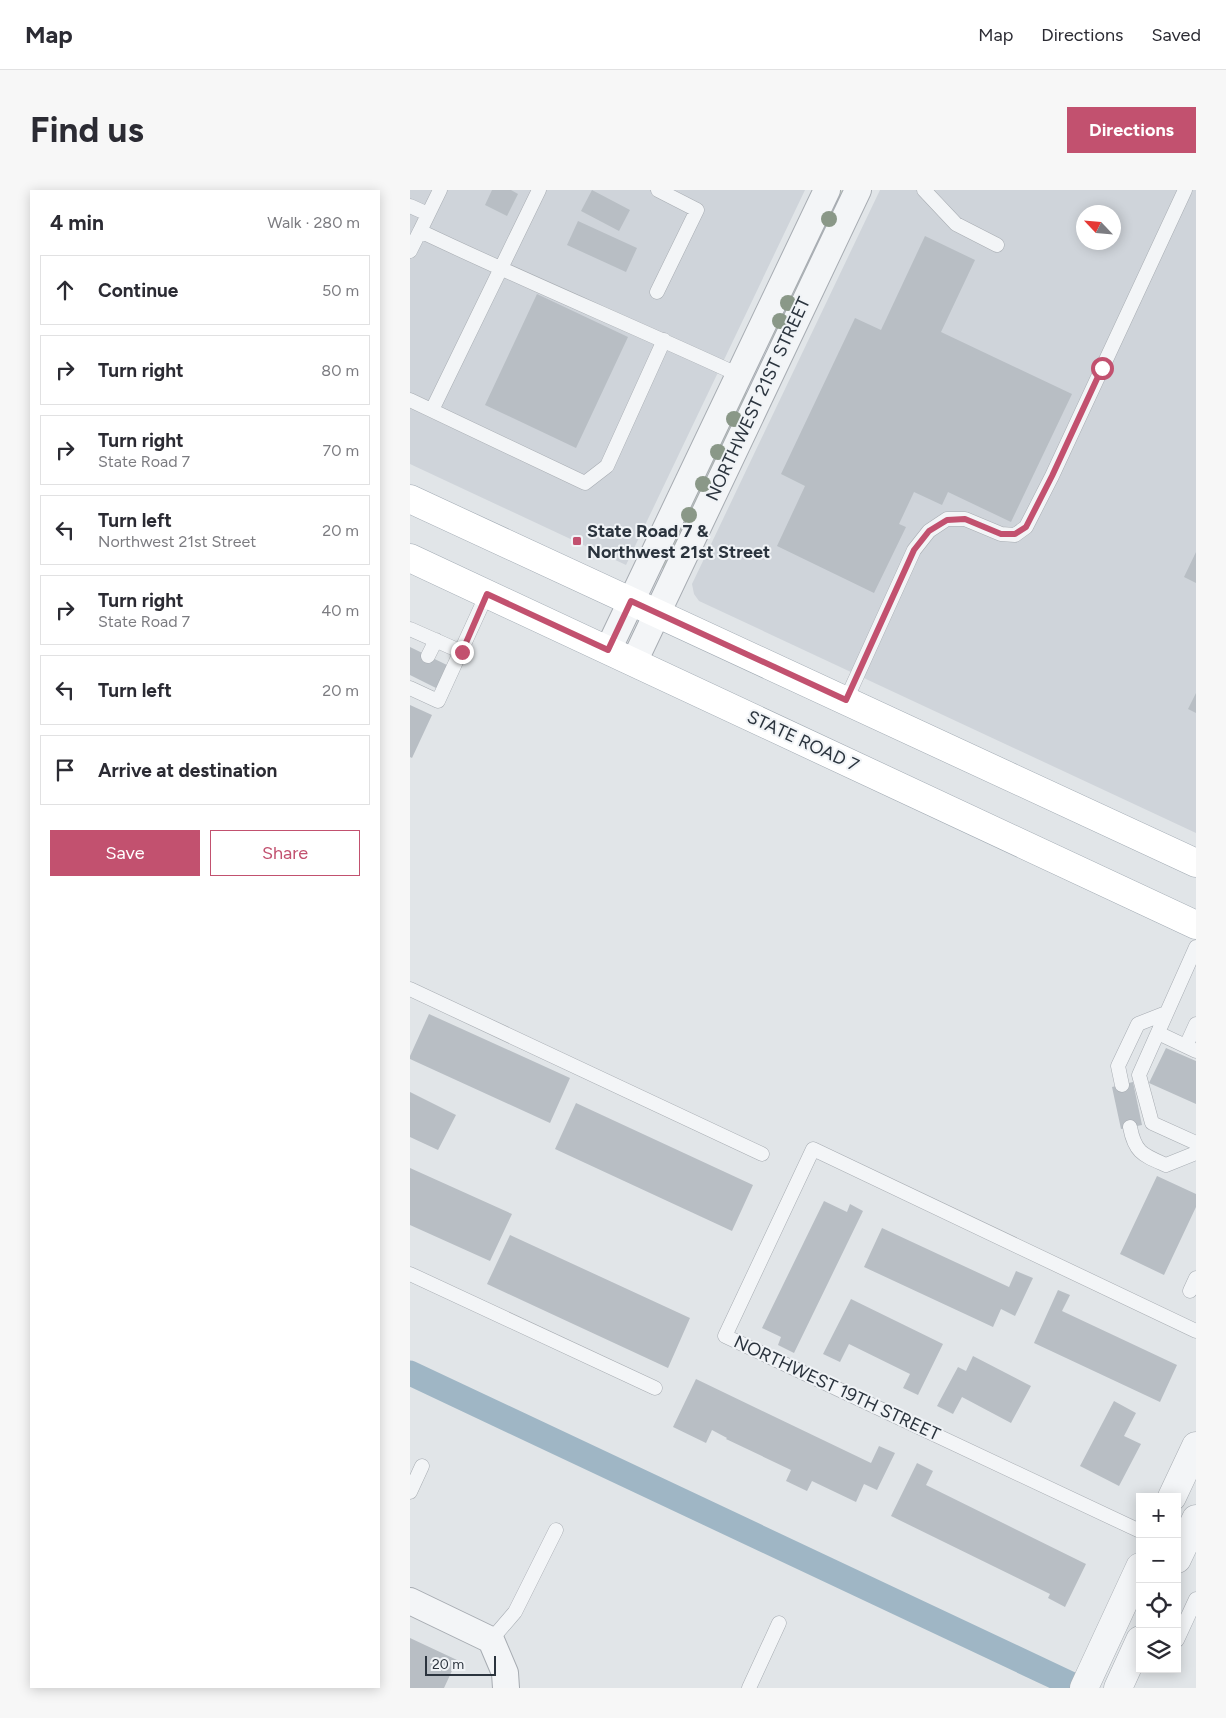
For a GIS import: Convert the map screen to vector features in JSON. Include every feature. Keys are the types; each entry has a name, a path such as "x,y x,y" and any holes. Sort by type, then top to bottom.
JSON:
{"main road":[{"path":"410,499 1196,863"},
{"name":"STATE ROAD 7","path":"410,558 1196,925"}],"street":[{"name":"NORTHWEST 21ST STREET","path":"608,650 827,190"},
{"name":"NORTHWEST 21ST STREET","path":"634,662 858,190"},
{"path":"1174,1493 1196,1446"},
{"path":"1181,1551 1196,1519"},
{"path":"1084,1688 1136,1576"},
{"path":"410,1601 491,1640 505,1673 506,1688"},
{"path":"1118,1688 1136,1648"}],"lane":[{"path":"410,251 440,190"},
{"path":"432,410 539,190"},
{"path":"657,292 697,210 658,190"},
{"path":"924,190 956,224 997,245"},
{"path":"846,700 914,550 929,531 947,520 956,519 965,519 1001,534 1015,534 1026,527 1052,476 1185,190"},
{"path":"410,206 428,214"},
{"path":"420,231 500,269 664,340 739,375"},
{"path":"410,400 585,483 607,466 664,340"},
{"path":"413,685 438,701 487,594"},
{"path":"410,629 462,652"},
{"path":"428,656 436,640"},
{"path":"1196,946 1191,969 1166,1013 1139,1075 1152,1123 1196,1143"},
{"path":"410,989 762,1154"},
{"path":"1122,1085 1118,1066 1138,1024 1166,1013"},
{"path":"1158,1033 1191,1048 1196,1024"},
{"path":"1130,1127 1133,1142 1144,1156 1166,1165 1196,1153"},
{"name":"NORTHWEST 19TH STREET","path":"1136,1529 725,1336 813,1149 1196,1331"},
{"path":"410,1274 655,1388"},
{"path":"410,1492 422,1466"},
{"path":"491,1640 515,1612 556,1530"},
{"path":"1181,1631 1196,1599"},
{"path":"749,1688 780,1623"}],"shaded area":[{"path":"410,190 805,190 626,565 410,464"},
{"path":"880,190 1196,190 1196,833 699,601 694,594 692,584"}],"green space":[{"path":"840,190 845,192 772,344 768,342"},
{"path":"744,391 749,394 666,569 662,568 659,563"}],"building":[{"path":"492,190 511,190 518,194 507,216 485,205"},
{"path":"592,190 630,210 619,231 581,211"},
{"path":"578,221 637,248 626,272 567,245"},
{"path":"925,236 975,260 941,332 1072,394 1011,522 948,492 942,505 914,492 899,524 906,527 874,593 777,546 805,486 781,474 855,318 881,330"},
{"path":"537,294 628,337 576,448 485,405"},
{"path":"1196,552 1196,583 1184,577"},
{"path":"410,647 449,666 438,689 410,675"},
{"path":"1196,693 1196,713 1188,709"},
{"path":"410,705 432,715 412,758 410,757"},
{"path":"429,1014 570,1078 550,1123 410,1059"},
{"path":"1166,1048 1196,1061 1196,1104 1149,1083"},
{"path":"1133,1082 1142,1125 1121,1129 1112,1087"},
{"path":"410,1092 456,1115 438,1150 410,1137"},
{"path":"576,1103 753,1185 732,1231 555,1149"},
{"path":"410,1168 512,1214 490,1261 410,1225"},
{"path":"1157,1176 1196,1194 1196,1207 1164,1275 1120,1254"},
{"path":"824,1201 847,1212 850,1204 863,1211 794,1353 778,1345 781,1337 762,1328"},
{"path":"882,1228 1009,1287 1016,1271 1033,1278 1015,1316 1001,1309 993,1327 864,1267"},
{"path":"510,1235 690,1318 668,1368 487,1284"},
{"path":"1058,1290 1070,1295 1062,1311 1177,1365 1160,1402 1034,1343"},
{"path":"851,1299 943,1344 918,1395 903,1388 910,1374 849,1344 840,1362 823,1354"},
{"path":"973,1356 1031,1386 1011,1423 962,1397 953,1414 937,1406 958,1367 966,1371"},
{"path":"696,1379 871,1463 879,1446 895,1453 877,1490 864,1484 856,1502 812,1481 807,1491 786,1481 791,1470 726,1439 712,1430 706,1443 673,1427"},
{"path":"1114,1401 1136,1413 1124,1436 1141,1444 1119,1486 1080,1466"},
{"path":"917,1463 933,1471 926,1485 1086,1564 1065,1607 1048,1598 1050,1594 891,1516"},
{"path":"410,1638 457,1660 444,1688 410,1688"}],"waterway":[{"path":"410,1373 1079,1688"}],"place":[{"name":"State Road 7 & Northwest 21st Street","path":"577,541"}],"route":[{"path":"462,652 487,594 608,650 631,601 846,700 914,550 929,531 947,520 965,519 1001,534 1015,534 1026,527 1102,368"}]}
